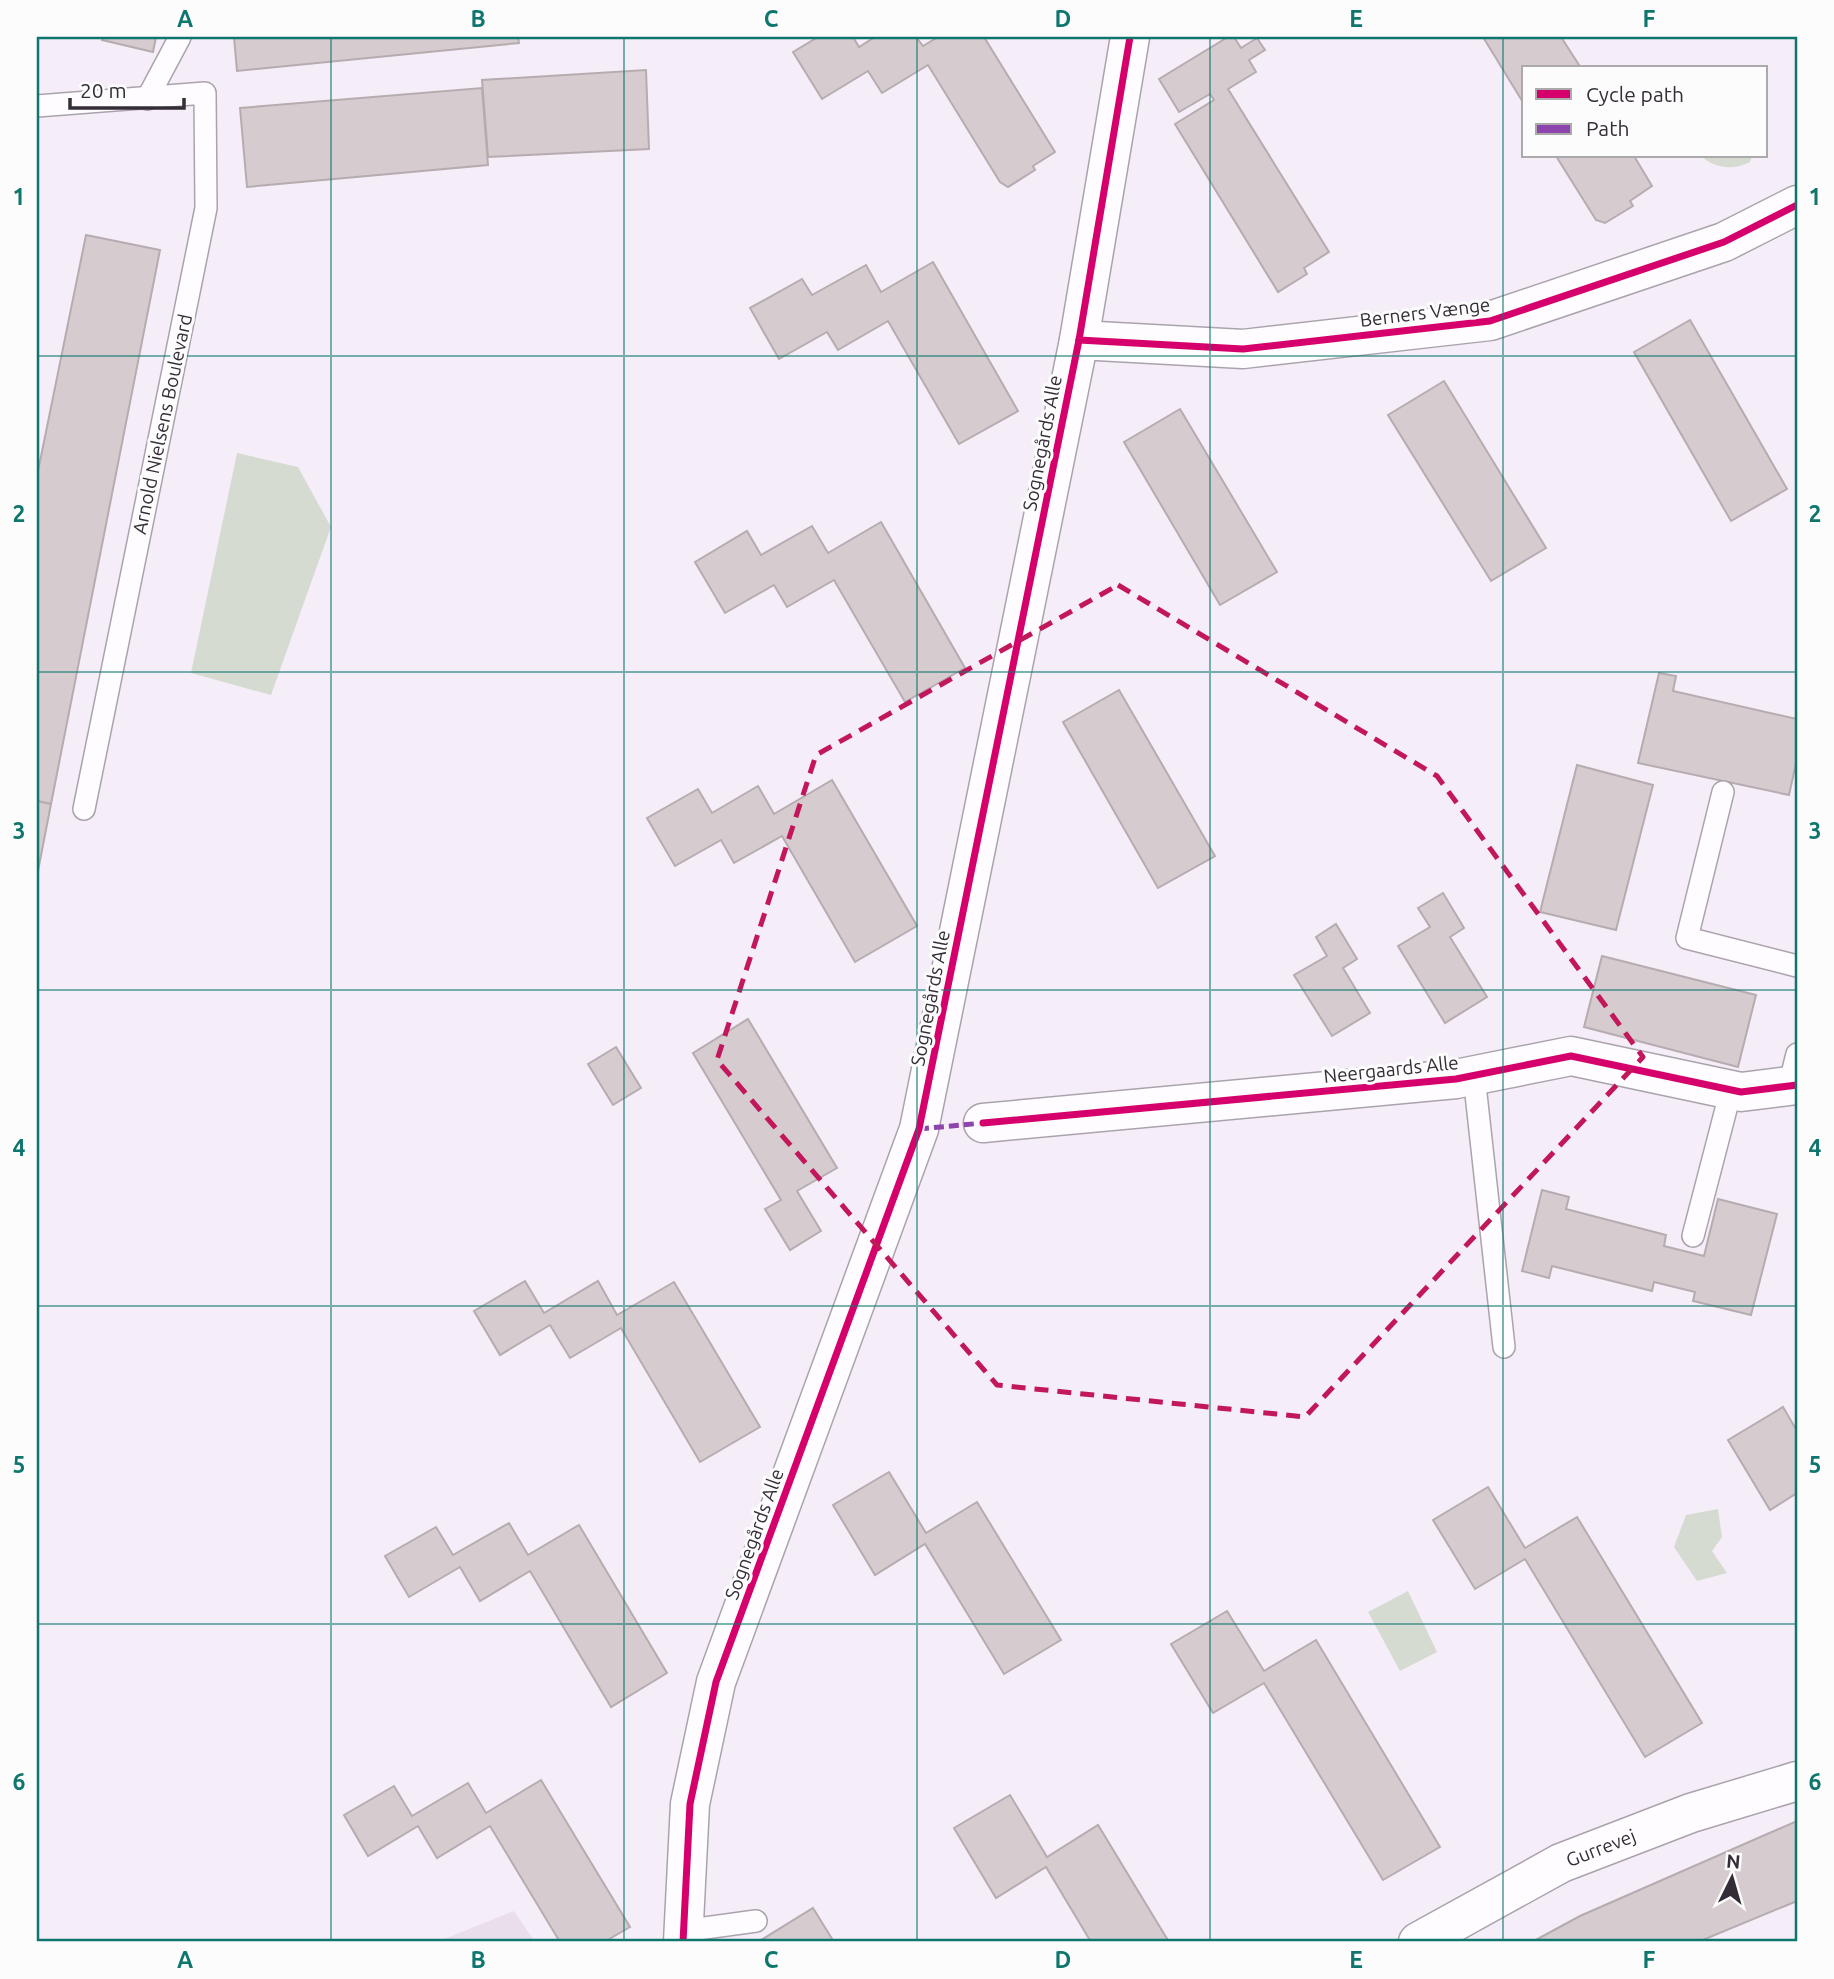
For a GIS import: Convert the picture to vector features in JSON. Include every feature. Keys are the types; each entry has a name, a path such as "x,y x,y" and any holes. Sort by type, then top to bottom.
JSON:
{"street":[{"name":"Sognegårds Alle","path":"683,1936 690,1804 716,1682 919,1129 1079,340 1130,37"},
{"name":"Berners Vænge","path":"1079,340 1243,349 1490,321 1724,242 1797,205"},
{"name":"Neergaards Alle","path":"983,1123 1474,1076 1571,1056 1741,1092 1794,1075"},
{"name":"Gurrevej","path":"1418,1942 1561,1863 1690,1813 1797,1781"}],"lane":[{"path":"147,99 180,37"},
{"name":"Arnold Nielsens Boulevard","path":"37,106 205,93 206,208 84,810"},
{"path":"1723,792 1687,938 1797,966"},
{"path":"1474,1076 1504,1347"},
{"path":"1693,1236 1731,1090"},
{"path":"683,1936 756,1920"}],"highlighted area":[{"path":"1118,585 1437,776 1643,1057 1305,1417 997,1385 717,1060 816,755"}],"shaded area":[{"path":"1704,158 1751,158 1744,165 1730,167 1712,163"},
{"path":"237,453 298,467 331,527 271,695 191,673"},
{"path":"1718,1509 1722,1537 1712,1551 1727,1573 1697,1581 1674,1547 1686,1515"},
{"path":"1408,1591 1437,1652 1400,1671 1368,1612"},
{"path":"514,1911 535,1942 437,1942"}],"building":[{"path":"103,37 156,37 153,52 102,40"},
{"path":"234,37 518,37 519,43 237,71"},
{"path":"818,37 853,37 859,47 875,37 916,37 923,46 938,37 984,37 1055,152 1033,166 1035,170 1008,187 1000,182 928,65 882,93 868,71 822,99 793,52"},
{"path":"1228,37 1234,37 1241,48 1257,38 1265,50 1249,60 1256,72 1228,89 1329,252 1304,268 1307,274 1278,292 1175,124 1214,100 1210,94 1179,112 1159,79"},
{"path":"1483,37 1561,37 1580,66 1522,66 1522,101"},
{"path":"646,70 649,149 488,157 482,80"},
{"path":"482,88 488,165 247,187 240,108"},
{"path":"1557,158 1635,158 1652,186 1630,201 1633,206 1605,223 1596,220"},
{"path":"86,235 160,250 51,804 37,801 37,476"},
{"path":"933,262 1018,411 959,444 888,321 838,350 827,332 779,359 750,308 802,279 812,295 866,265 881,292"},
{"path":"1690,320 1787,489 1731,521 1634,352"},
{"path":"1444,381 1546,548 1491,581 1388,415"},
{"path":"1180,409 1277,572 1220,605 1124,442"},
{"path":"881,522 965,668 905,702 834,580 787,607 774,585 725,613 695,562 747,531 761,555 812,526 828,553"},
{"path":"1659,673 1676,676 1673,691 1797,719 1797,759 1789,795 1638,763"},
{"path":"1119,690 1215,856 1158,888 1063,722"},
{"path":"1577,765 1653,785 1616,930 1540,912"},
{"path":"832,780 917,926 855,962 782,836 734,863 721,840 675,866 647,818 698,789 712,813 758,786 774,814"},
{"path":"37,801 51,804 37,876"},
{"path":"1443,893 1464,928 1450,937 1487,997 1445,1023 1398,946 1430,927 1418,908"},
{"path":"1336,924 1357,959 1343,968 1370,1013 1332,1036 1294,975 1327,956 1316,937"},
{"path":"1602,956 1756,995 1738,1067 1584,1027"},
{"path":"748,1019 837,1168 797,1191 821,1231 790,1250 765,1209 781,1200 693,1053"},
{"path":"616,1047 641,1088 613,1105 588,1064"},
{"path":"1542,1190 1569,1197 1566,1209 1666,1235 1664,1246 1704,1256 1718,1199 1777,1214 1751,1315 1693,1301 1695,1292 1654,1282 1652,1291 1552,1266 1549,1278 1522,1271"},
{"path":"525,1281 544,1313 598,1281 617,1315 674,1282 760,1427 700,1462 621,1328 570,1358 550,1325 500,1355 474,1311"},
{"path":"1783,1407 1797,1431 1797,1493 1770,1510 1728,1440"},
{"path":"889,1472 926,1533 977,1502 1061,1640 1004,1674 925,1544 875,1575 833,1505"},
{"path":"1488,1487 1525,1548 1577,1517 1702,1723 1645,1757 1525,1559 1475,1589 1433,1520"},
{"path":"509,1523 528,1555 579,1525 667,1673 611,1707 530,1571 480,1601 460,1567 409,1597 385,1556 436,1527 453,1555"},
{"path":"1227,1611 1264,1671 1316,1640 1440,1847 1383,1880 1264,1683 1213,1713 1171,1644"},
{"path":"541,1780 630,1927 604,1942 560,1942 490,1826 437,1858 418,1826 368,1856 344,1815 394,1786 412,1816 468,1783 486,1813"},
{"path":"1010,1795 1047,1857 1098,1825 1169,1942 1091,1942 1046,1867 996,1898 954,1828"},
{"path":"1797,1821 1797,1901 1698,1942 1532,1942 1580,1916"},
{"path":"813,1908 834,1942 758,1942"}],"marked path":[{"path":"919,1129 983,1123"}],"cycle path":[{"path":"683,1942 690,1804 716,1682 919,1129 1079,340 1130,37"},
{"path":"1079,340 1243,349 1490,321 1724,242 1797,205"},
{"path":"983,1123 1456,1079 1571,1056 1741,1092 1797,1085"}]}
